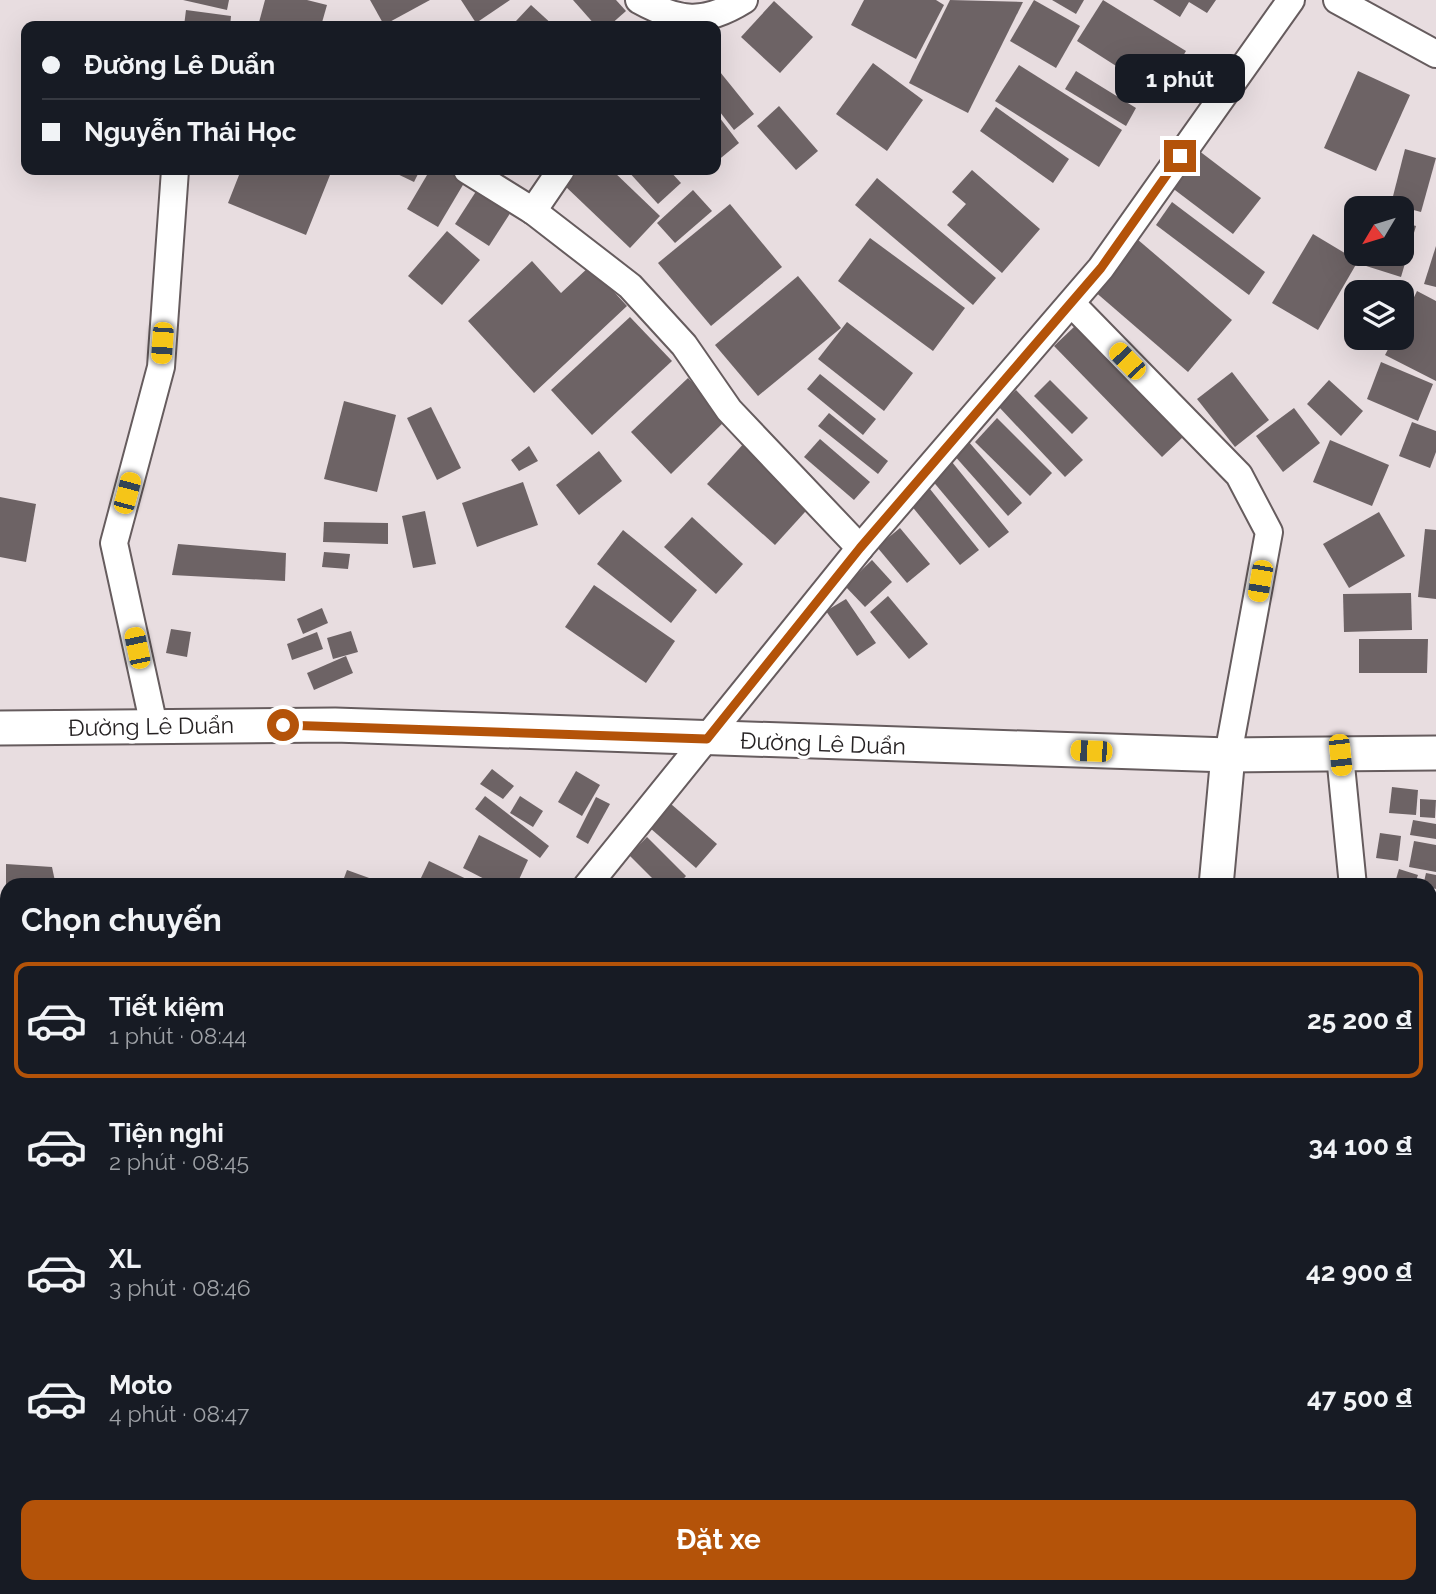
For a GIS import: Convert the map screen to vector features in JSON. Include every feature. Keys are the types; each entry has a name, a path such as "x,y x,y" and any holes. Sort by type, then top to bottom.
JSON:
{"street":[{"path":"639,0 679,21"},
{"path":"691,21 711,16 744,0"},
{"path":"594,878 860,548 1109,257 1291,0"},
{"path":"1337,0 1436,54"},
{"path":"155,726 114,543 161,367 176,175"},
{"path":"475,175 533,211 631,286 659,315 729,410 860,548"},
{"path":"533,211 558,175"},
{"path":"1072,303 1239,475 1269,532 1228,755 1217,878"},
{"name":"Đường Lê Duẩn","path":"0,728 335,724 1228,755 1436,753"},
{"path":"1340,755 1352,878"}],"building":[{"path":"183,0 229,0 227,10"},
{"path":"265,0 307,0 327,5 322,21 259,21"},
{"path":"370,0 430,0 391,21 382,21"},
{"path":"461,0 510,0 479,21 475,21"},
{"path":"573,0 616,0 626,11 615,21 592,21"},
{"path":"864,0 936,0 944,5 916,59 851,25"},
{"path":"950,0 1023,2 968,113 909,83"},
{"path":"1034,0 1080,26 1056,68 1010,41"},
{"path":"1052,0 1084,0 1076,14"},
{"path":"1103,0 1186,51 1160,94 1077,41"},
{"path":"1153,0 1216,0 1207,13 1189,2 1180,17"},
{"path":"774,1 813,37 780,73 741,37"},
{"path":"531,5 549,21 516,21"},
{"path":"186,10 231,16 230,21 185,21"},
{"path":"873,63 923,100 887,151 836,114"},
{"path":"1019,65 1122,130 1099,167 995,101"},
{"path":"1076,71 1136,108 1126,126 1065,89"},
{"path":"1358,71 1410,95 1376,171 1324,148"},
{"path":"721,73 754,114 734,130 721,113"},
{"path":"779,106 818,151 796,170 757,126"},
{"path":"996,107 1069,159 1053,183 980,131"},
{"path":"721,120 739,143 721,158"},
{"path":"1194,147 1261,198 1233,234 1167,184"},
{"path":"1405,149 1436,158 1421,212 1414,210 1414,196 1393,196"},
{"path":"972,170 1040,229 1002,273 947,225 966,204 952,192"},
{"path":"239,175 330,175 306,235 228,203"},
{"path":"399,175 418,175 414,182"},
{"path":"427,175 469,175 438,227 407,209"},
{"path":"575,175 617,175 660,216 630,248 565,186"},
{"path":"632,175 674,175 681,183 658,204"},
{"path":"877,178 996,278 973,305 855,205"},
{"path":"484,179 518,201 489,246 455,224"},
{"path":"693,190 712,211 675,243 657,223"},
{"path":"1172,202 1265,272 1249,295 1156,225"},
{"path":"730,204 782,267 711,326 658,263"},
{"path":"447,231 480,260 442,305 408,276"},
{"path":"1313,234 1344,253 1344,266 1355,266 1347,280 1344,280 1344,285 1318,330 1272,303"},
{"path":"870,238 965,308 933,351 838,281"},
{"path":"1137,239 1232,320 1188,372 1093,290"},
{"path":"1436,246 1436,287 1424,284"},
{"path":"532,261 561,293 590,266 627,306 534,393 468,321"},
{"path":"1366,266 1404,266 1401,277"},
{"path":"798,276 841,328 758,396 715,345"},
{"path":"1417,291 1436,301 1436,381 1385,355 1388,350 1414,350 1414,297"},
{"path":"630,317 672,361 592,435 551,390"},
{"path":"847,322 913,373 884,411 818,359"},
{"path":"1075,326 1183,437 1162,457 1054,346"},
{"path":"1381,362 1433,384 1418,421 1367,399"},
{"path":"1232,372 1269,420 1235,447 1197,399"},
{"path":"820,374 876,419 863,435 807,389"},
{"path":"688,378 727,419 671,474 631,432"},
{"path":"1050,380 1088,418 1072,434 1034,396"},
{"path":"1329,380 1363,411 1341,436 1307,404"},
{"path":"1016,390 1083,460 1065,477 999,407"},
{"path":"344,401 396,415 377,492 324,479"},
{"path":"431,407 461,468 437,480 407,418"},
{"path":"1294,408 1320,443 1283,472 1256,436"},
{"path":"829,413 888,461 878,474 818,426"},
{"path":"997,418 1052,473 1030,496 975,442"},
{"path":"1412,422 1436,431 1436,452 1430,468 1399,456"},
{"path":"820,439 870,482 854,500 804,457"},
{"path":"1330,440 1389,465 1372,506 1313,482"},
{"path":"746,441 815,501 775,545 707,484"},
{"path":"968,441 1022,503 1008,516 953,454"},
{"path":"529,446 538,461 519,471 511,460"},
{"path":"599,451 622,481 579,515 556,485"},
{"path":"952,462 1009,532 989,548 931,479"},
{"path":"523,482 538,525 477,547 462,503"},
{"path":"930,489 979,550 960,565 910,504"},
{"path":"0,497 36,504 26,562 0,557"},
{"path":"425,511 436,564 413,568 402,516"},
{"path":"1379,512 1405,556 1349,588 1323,544"},
{"path":"692,517 743,564 716,594 664,547"},
{"path":"324,522 388,523 388,544 323,542"},
{"path":"900,528 930,564 907,583 877,547"},
{"path":"1425,529 1436,530 1436,599 1418,597"},
{"path":"623,530 697,590 671,623 597,564"},
{"path":"178,544 286,553 285,581 172,575"},
{"path":"324,552 350,554 348,569 322,567"},
{"path":"872,560 892,582 865,607 845,586"},
{"path":"594,585 675,641 646,683 565,627"},
{"path":"1411,593 1412,630 1344,632 1343,594"},
{"path":"888,596 928,644 909,659 870,612"},
{"path":"846,599 876,643 857,656 826,611"},
{"path":"322,608 328,623 303,634 297,619"},
{"path":"171,629 191,632 187,657 166,653"},
{"path":"351,631 358,652 333,659 327,638"},
{"path":"317,632 323,649 292,660 287,644"},
{"path":"1359,639 1428,639 1427,673 1359,673"},
{"path":"346,656 353,673 314,690 307,673"},
{"path":"492,769 514,786 503,799 480,784"},
{"path":"576,771 600,785 582,816 558,802"},
{"path":"1392,787 1418,790 1416,815 1389,813"},
{"path":"485,796 549,846 540,858 475,809"},
{"path":"520,796 543,811 533,827 510,813"},
{"path":"596,797 610,804 588,844 576,837"},
{"path":"1420,799 1436,800 1435,818 1420,817"},
{"path":"671,804 717,844 696,868 650,828"},
{"path":"1413,820 1436,824 1436,839 1410,835"},
{"path":"1380,833 1401,836 1398,861 1376,858"},
{"path":"479,835 528,860 520,878 482,878 463,868"},
{"path":"647,837 686,876 652,878 629,855"},
{"path":"1414,841 1436,845 1436,872 1409,867"},
{"path":"429,861 464,878 421,878"},
{"path":"6,864 52,867 54,878 6,878"},
{"path":"1399,869 1418,875 1417,878 1396,878"},
{"path":"347,870 369,878 344,878"},
{"path":"1426,873 1436,875 1436,878 1425,878"}],"route":[{"path":"283,725 335,724 707,739 860,548 1101,268 1180,156"}]}
